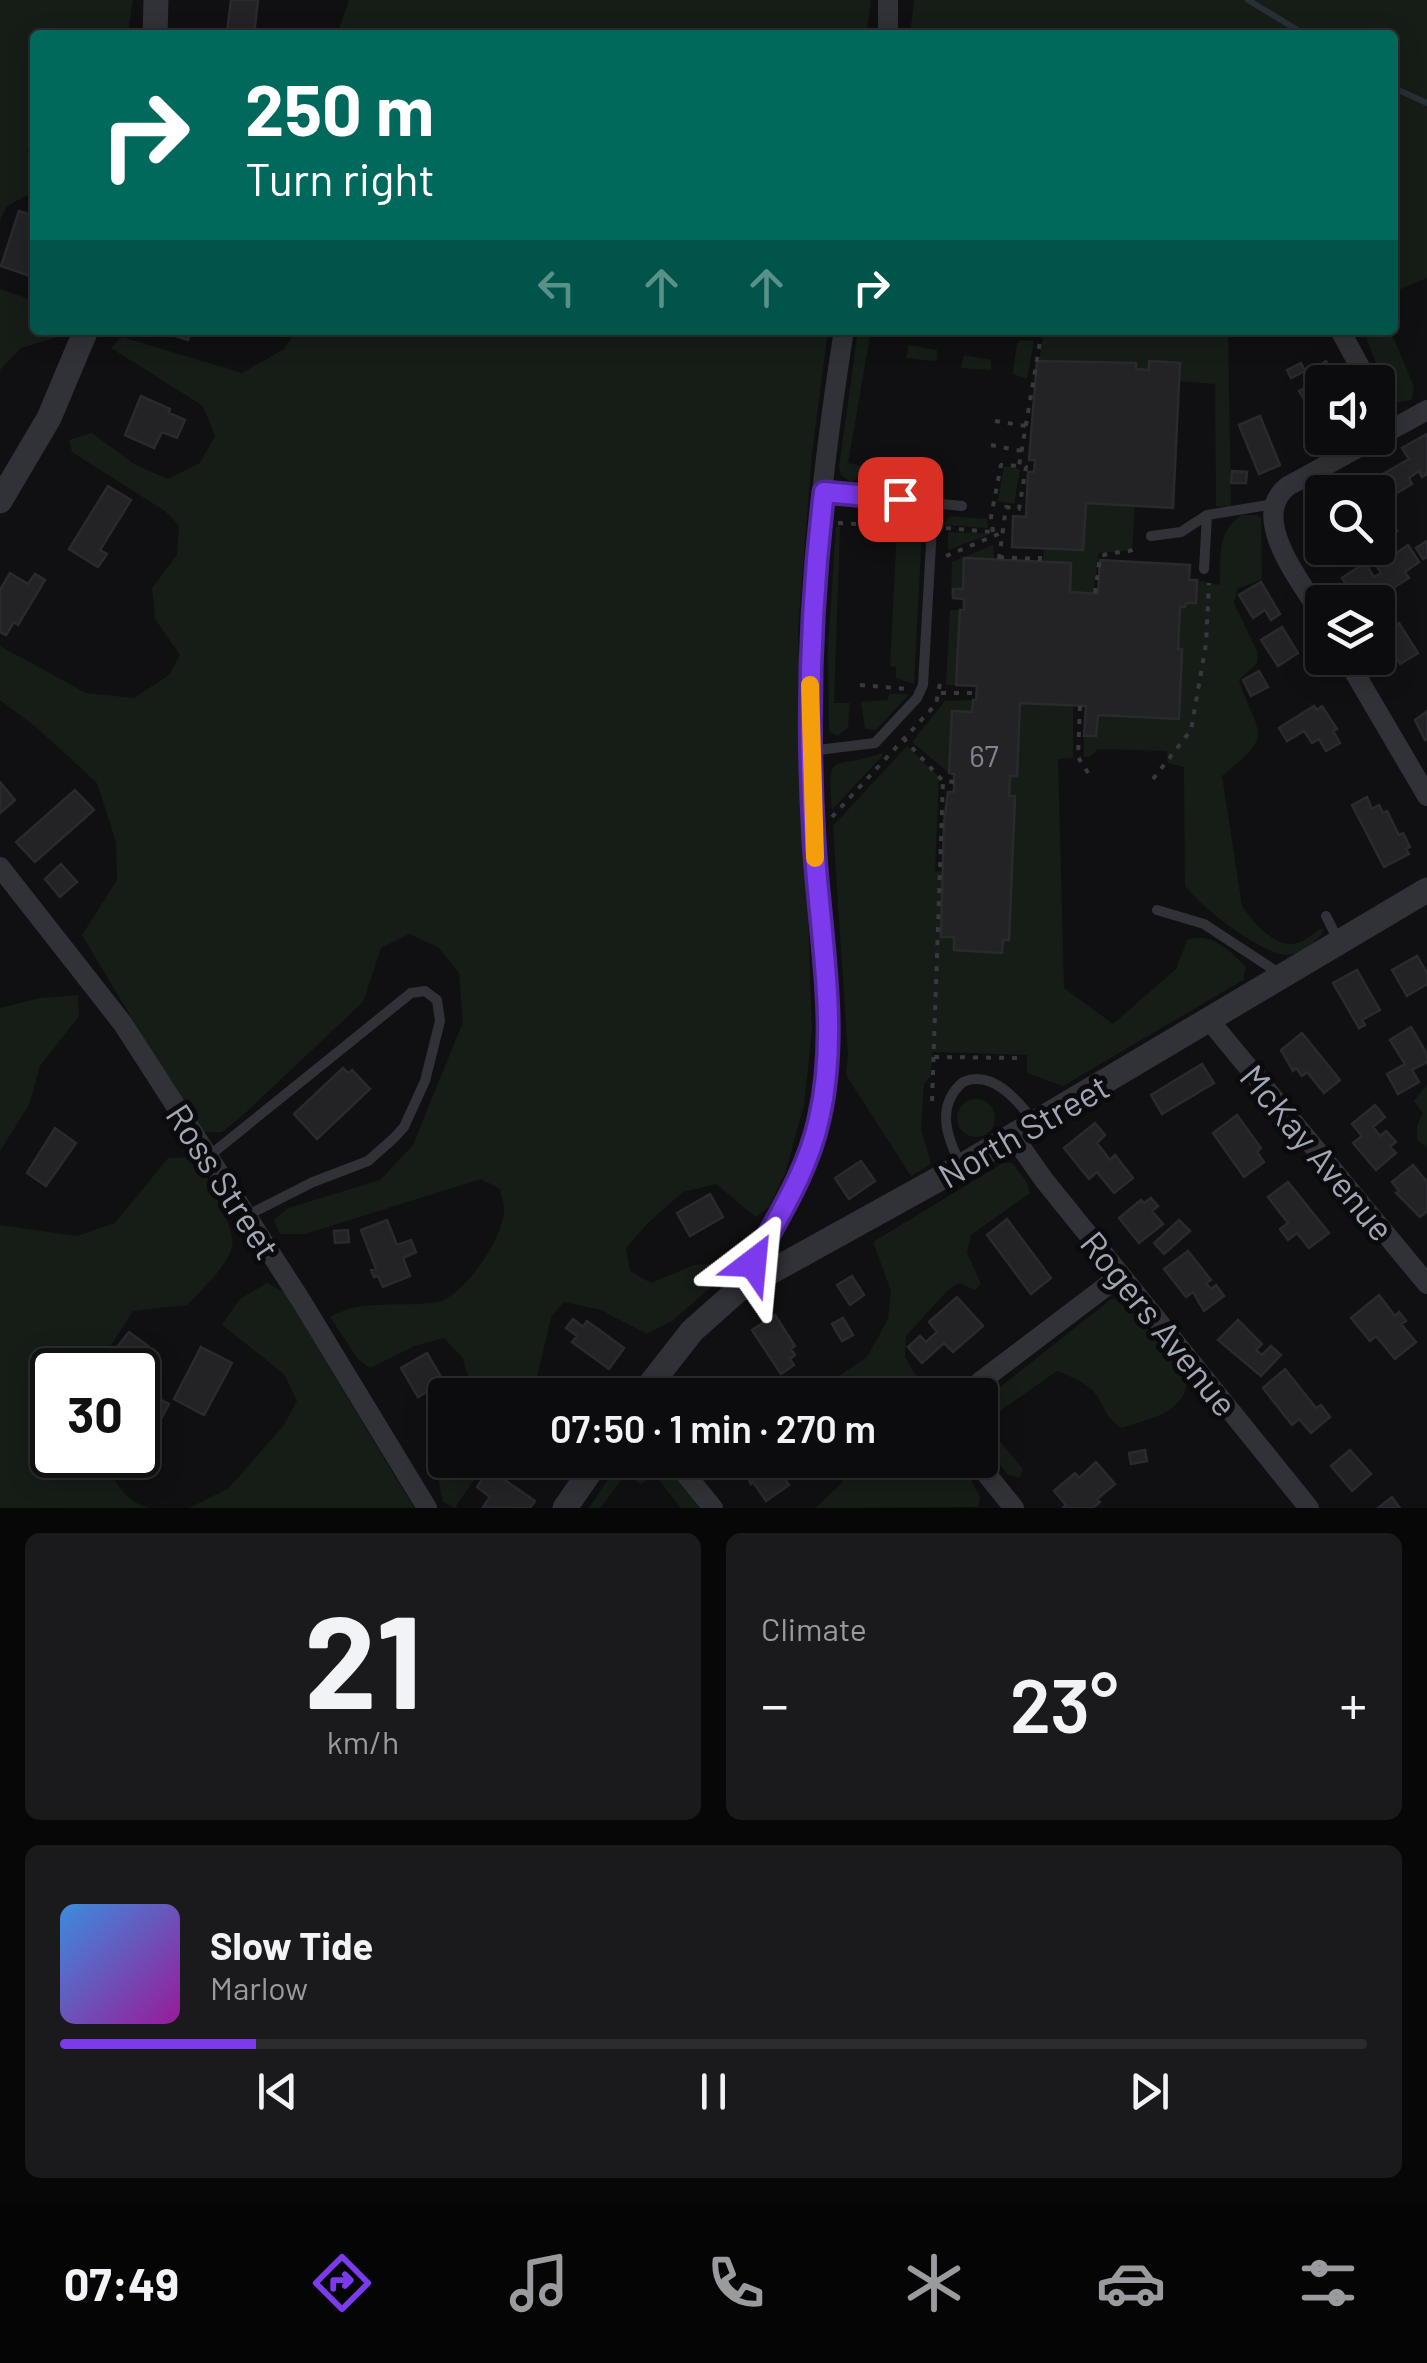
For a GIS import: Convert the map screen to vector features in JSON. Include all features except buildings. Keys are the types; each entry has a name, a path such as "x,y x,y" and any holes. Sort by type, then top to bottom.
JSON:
{"street":[{"path":"155,30 156,0"},
{"path":"888,0 888,30"},
{"path":"0,501 49,418 84,335"},
{"path":"738,1290 797,1183 812,1147 822,1102 827,1025 810,750 813,605 843,335"},
{"path":"1343,335 1359,365"},
{"path":"1395,427 1427,410"},
{"path":"1305,587 1277,539 1272,520 1274,504 1288,486 1344,455"},
{"path":"1356,675 1427,796"},
{"name":"Ross Street","path":"0,867 123,1024 427,1508"},
{"name":"North Street","path":"655,1378 692,1332 738,1290 962,1166 1427,890"},
{"name":"McKay Avenue","path":"1209,1020 1427,1284"},
{"name":"Rogers Avenue","path":"1024,1130 1121,1275 1309,1508"},
{"path":"985,1378 1121,1275"},
{"path":"565,1508 586,1478"},
{"path":"689,1478 713,1508"},
{"path":"990,1478 1014,1508"}],"lane":[{"path":"824,492 962,506"},
{"path":"810,750 875,743 917,698 922,686 930,562 929,502"},
{"path":"1151,536 1182,532 1207,515 1274,504"},
{"path":"1204,569 1207,515"},
{"path":"1157,910 1204,924 1283,976"},
{"path":"1326,916 1339,942"},
{"path":"208,1156 411,993 424,991 437,1000 440,1022 425,1082 410,1116 394,1138 368,1162 313,1182 246,1216"},
{"path":"962,1166 946,1131 950,1097 958,1085 972,1078 1009,1093 1024,1130"}],"path":[{"path":"1019,509 1022,451 1041,335"},
{"path":"995,421 1026,426"},
{"path":"991,445 1022,451"},
{"path":"992,532 1001,465 1034,469"},
{"path":"994,504 1026,510"},
{"path":"1006,506 999,558 1040,559 1040,548"},
{"path":"833,522 857,524"},
{"path":"881,525 921,527"},
{"path":"942,528 1002,533"},
{"path":"930,562 1002,533"},
{"path":"1095,594 1100,557 1132,552 1151,536"},
{"path":"1153,778 1188,736 1193,723 1207,631 1209,583 1204,569"},
{"path":"860,686 912,690"},
{"path":"933,692 976,693"},
{"path":"1080,706 1078,758 1090,776"},
{"path":"892,728 943,781 954,782"},
{"path":"943,781 930,1134 946,1131"},
{"path":"934,1057 1022,1055"}],"shaded area":[{"path":"0,0 133,0 128,30 30,30 30,196 6,207 0,220"},
{"path":"349,0 871,3 867,30 339,30"},
{"path":"914,0 1427,0 1427,278 1398,290 1398,30 911,30"},
{"path":"0,289 30,299 30,335 59,335 21,348 0,370"},
{"path":"294,335 827,335 812,454 798,629 812,1030 804,1105 786,1171 769,1207 756,1217 716,1184 683,1192 626,1248 630,1271 651,1283 694,1265 718,1263 722,1278 673,1320 647,1334 601,1310 564,1302 551,1317 537,1378 469,1378 462,1357 444,1338 415,1346 370,1368 358,1359 330,1317 368,1305 437,1302 458,1290 480,1265 497,1236 504,1212 500,1189 481,1179 305,1234 280,1234 274,1220 288,1208 380,1180 413,1145 463,1022 459,973 438,947 409,934 381,948 363,1002 222,1132 200,1132 82,935 117,880 116,842 97,783 0,700 0,646 86,693 134,698 169,675 180,655 155,619 152,588 177,555 179,525 165,511 72,452 69,440 92,433 134,464 168,479 200,463 215,436 203,406 111,348 122,337 242,373 284,349"},
{"path":"857,335 870,335 848,463 861,466 862,475 851,482 841,475"},
{"path":"1043,335 1228,335 1231,507 1216,506 1215,384 1179,381 1179,363 1150,361 1149,370 1136,369 1136,363 1039,361"},
{"path":"1365,335 1392,335 1414,386 1412,400 1395,403 1395,365 1377,365"},
{"path":"1034,341 1027,379 1013,374 1017,343"},
{"path":"909,345 937,350 937,359 906,358"},
{"path":"964,355 991,360 991,370 961,368"},
{"path":"1004,466 1020,469 1014,504 998,501"},
{"path":"887,471 915,477 915,486 884,484"},
{"path":"1086,503 1135,506 1132,550 1099,553 1093,593 1070,592 1071,563 1043,561 1044,549 1083,550"},
{"path":"888,510 917,514 922,525 880,522 881,515"},
{"path":"1242,515 1261,518 1262,579 1237,589 1234,603 1258,653 1257,663 1239,680 1258,732 1250,750 1222,776 1242,906 1259,927 1282,942 1298,943 1324,930 1308,946 1287,955 1263,947 1232,928 1185,885 1184,767 1168,763 1167,751 1098,749 1084,757 1084,736 1096,736 1098,715 1179,719 1180,607 1195,603 1197,580 1220,585 1224,537"},
{"path":"950,516 987,519 988,528 943,525"},
{"path":"840,526 834,703 850,703 848,728 837,736 829,731 828,647 836,527"},
{"path":"897,529 922,530 914,684 896,678 896,667 890,666"},
{"path":"948,532 990,534 948,550"},
{"path":"993,545 994,559 964,558 963,589 954,589 951,598 952,562"},
{"path":"950,610 960,610 956,685 946,685"},
{"path":"889,694 909,694 876,730 865,729 861,702 888,700"},
{"path":"973,700 972,712 952,712 949,773 912,742 945,701"},
{"path":"1020,703 1073,705 1073,758 1058,759 1064,988 1113,1024 1176,969 1187,940 1212,941 1246,967 1243,980 1063,1086 1027,1073 1027,1055 933,1052 930,1077 924,1083 921,1129 931,1164 911,1176 846,1075 848,1055 833,826 907,746 939,777 935,871 944,872 941,936 954,937 954,950 1002,952 1003,940 1009,939 1015,797 1009,796 1010,776 1017,776"},
{"path":"883,755 832,810 833,768"},
{"path":"78,995 79,1016 40,1066 29,1105 0,1151 0,1008 40,998"},
{"path":"1427,1084 1427,1148 1417,1139 1423,1113 1414,1101"},
{"path":"976,1099 989,1105 995,1118 989,1131 976,1137 963,1131 957,1118 963,1105"},
{"path":"196,1157 230,1228 232,1247 225,1263 187,1305 133,1311 110,1348 30,1348 30,1478 114,1478 133,1501 150,1508 0,1508 0,1225 77,1236 115,1223 168,1158"},
{"path":"1003,1163 1012,1163 1027,1182 1030,1193 971,1235 967,1253 981,1284 975,1290 959,1283 948,1290 906,1336 905,1357 919,1378 836,1378 867,1357 888,1319 891,1291 873,1242"},
{"path":"267,1283 284,1292 414,1508 189,1508 229,1488 284,1425 297,1401 284,1374 222,1325 240,1299"},
{"path":"1125,1299 1187,1380 1180,1400 1154,1418 1122,1428 1109,1417 1090,1388 1057,1371 998,1412 998,1389 1110,1300"},
{"path":"998,1439 1023,1469 1019,1478 1007,1474 998,1462"},
{"path":"438,1478 475,1478 455,1508 443,1502"},
{"path":"609,1478 623,1478 600,1508 589,1508"},
{"path":"657,1478 676,1478 700,1508 681,1508"},
{"path":"843,1478 970,1478 980,1497 978,1507 815,1508"}],"waterway":[{"path":"1248,0 1298,30"},
{"path":"1398,90 1427,103"}],"slow traffic":[{"path":"810,685 815,858"}],"route":[{"path":"753,1263 812,1147 826,1074 827,1025 810,750 813,605 824,492 900,499"}]}
